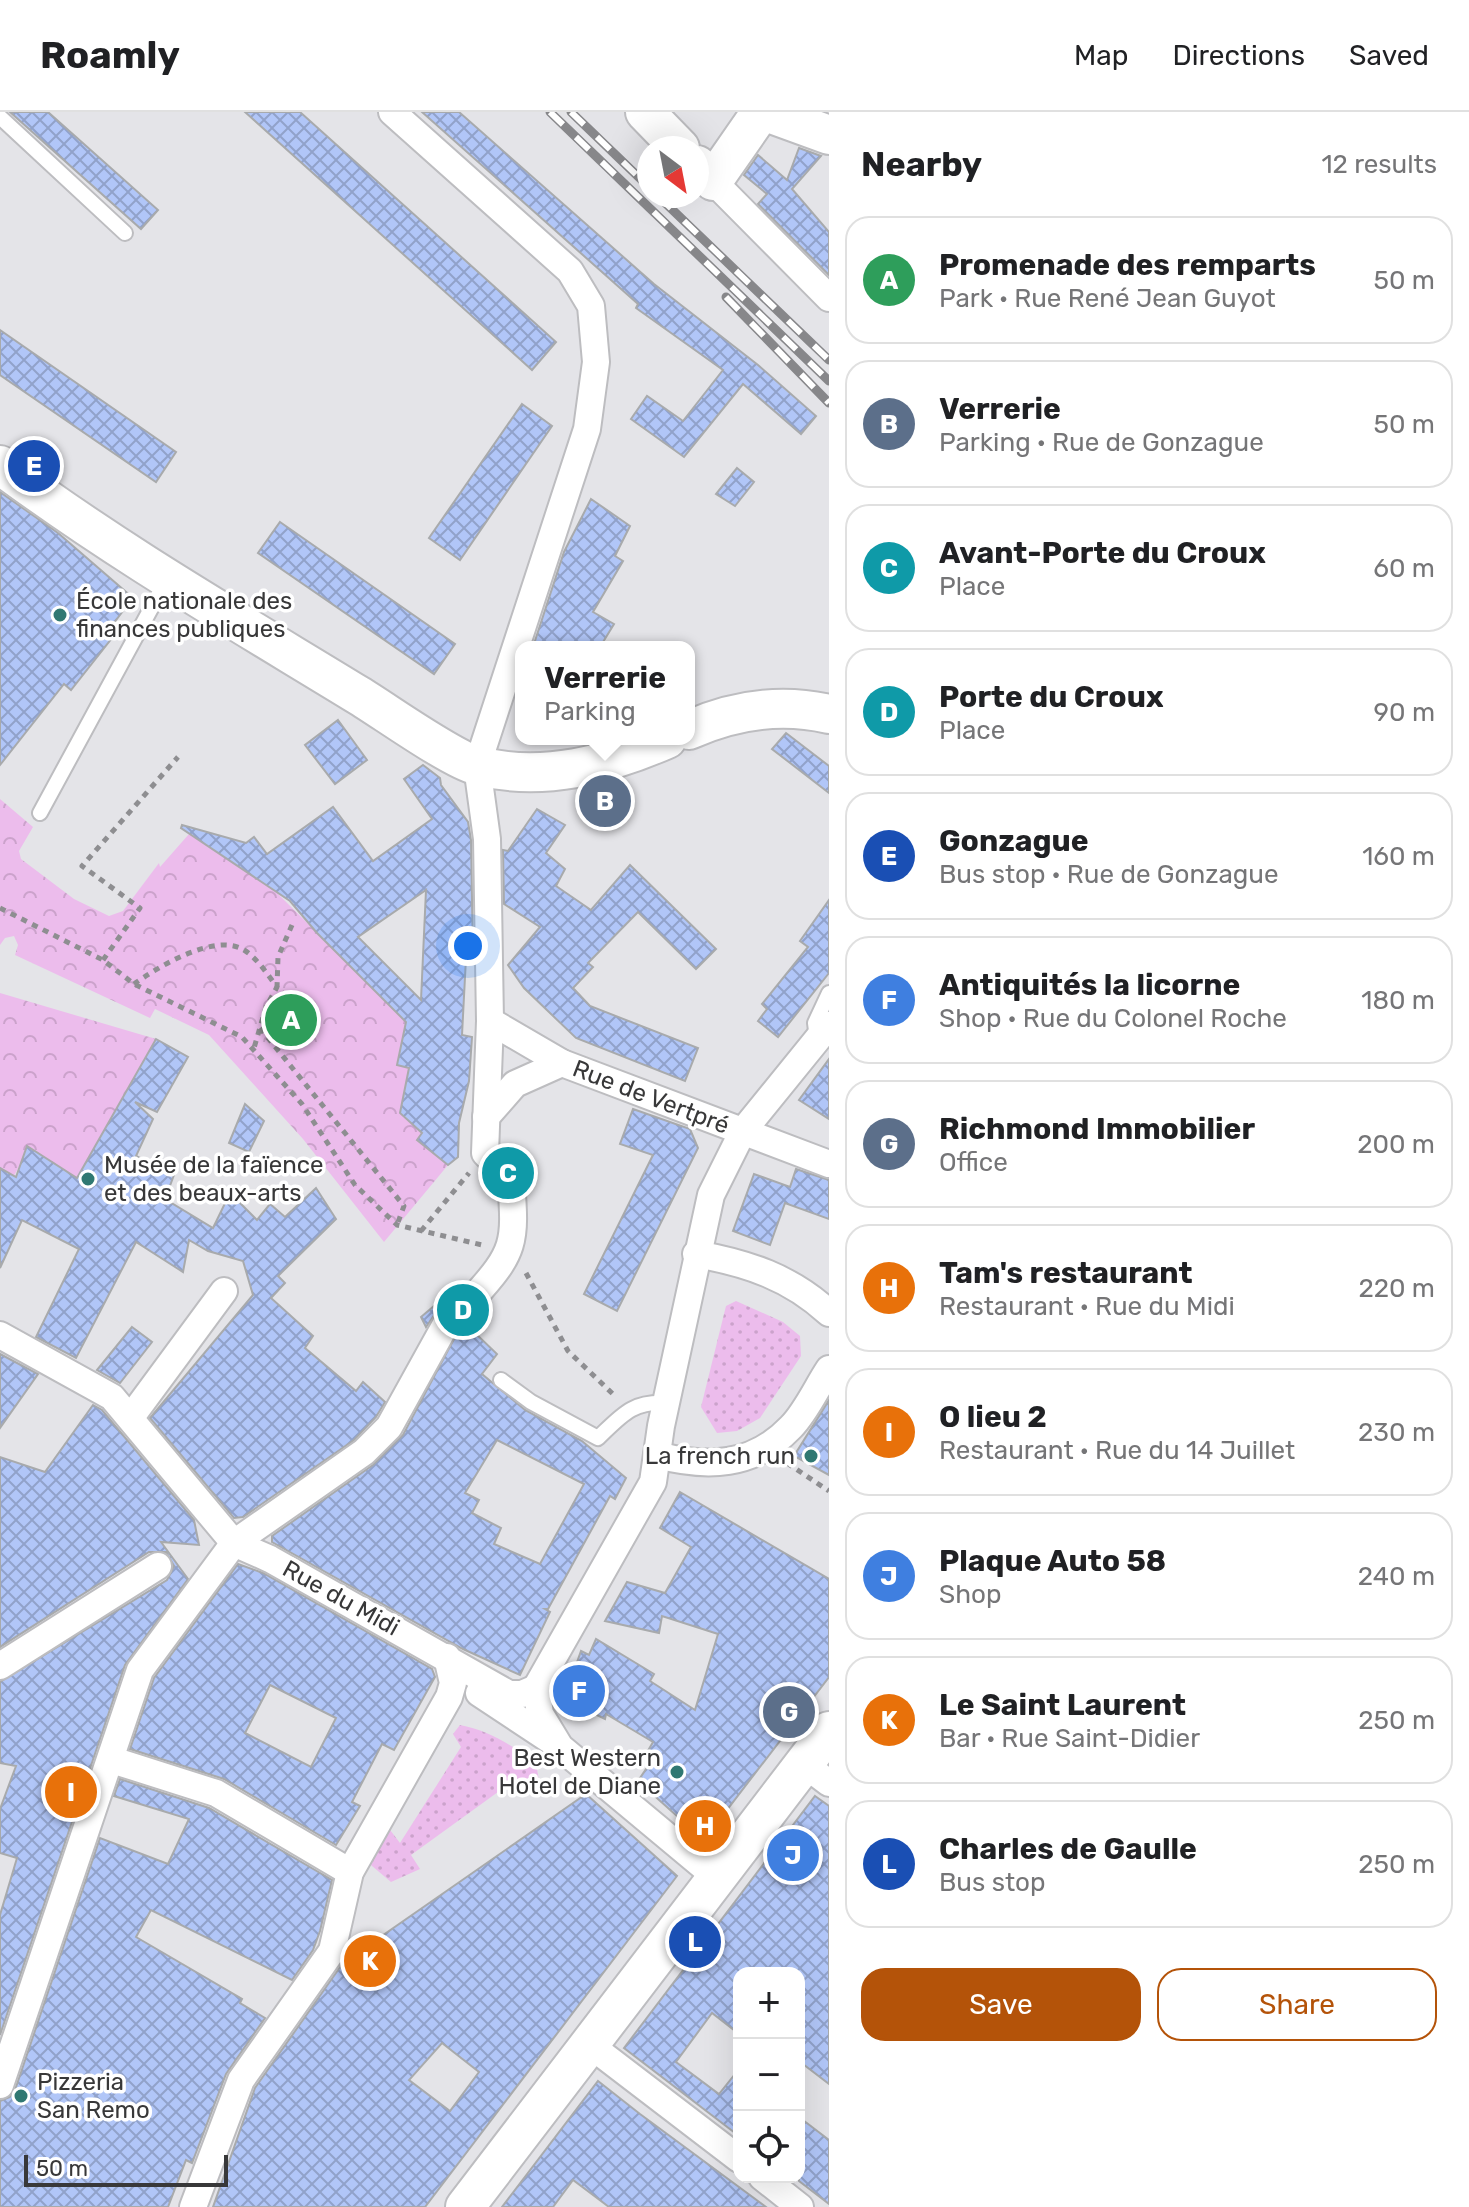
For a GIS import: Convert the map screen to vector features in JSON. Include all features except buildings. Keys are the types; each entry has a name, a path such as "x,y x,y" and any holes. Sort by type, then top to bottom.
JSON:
{"main road":[{"path":"645,112 668,136"},
{"path":"709,169 763,112 829,135"},
{"path":"0,465 168,579 477,766 544,773 587,767 632,755 654,745"},
{"path":"698,726 740,713 795,706 829,714"},
{"path":"465,2207 716,1877 821,1768 829,1731"}],"street":[{"path":"392,112 570,271 591,306 596,362 587,429 518,641"},
{"path":"709,177 829,298"},
{"path":"473,1298 510,1253 515,1223 486,1117 490,1021 487,839 477,766 515,650"},
{"path":"490,1021 562,1063"},
{"path":"560,1747 540,1714 536,1688 653,1482 696,1254 711,1195 743,1131 823,1032"},
{"name":"Rue de Vertpré","path":"486,1117 515,1084 562,1063 829,1164"},
{"path":"696,1254 740,1263 779,1276 829,1313"},
{"path":"131,1417 224,1291"},
{"path":"0,2085 140,1670 234,1543 364,1452 389,1427 446,1324"},
{"path":"0,1335 112,1397 234,1543"},
{"path":"657,1455 692,1465 718,1463 761,1451 792,1427 829,1369"},
{"name":"Rue du Midi","path":"234,1543 270,1559 509,1694 522,1694 536,1688"},
{"path":"0,1666 158,1566"},
{"path":"193,2207 241,2080 332,1951 350,1872 449,1697 453,1683 447,1657"},
{"path":"449,1697 478,1692 560,1747 716,1877"},
{"path":"112,1760 216,1793 350,1872"},
{"path":"590,2045 733,2154"},
{"path":"770,2183 800,2207"}],"lane":[{"path":"0,117 125,233"},
{"path":"40,813 168,579"},
{"path":"823,1032 815,1023 829,993"},
{"path":"501,1380 531,1402 598,1438 626,1411 645,1402 667,1403"}],"path":[{"path":"103,960 140,908 82,866 178,757"},
{"path":"0,908 103,960 134,984 242,1037 302,1104 355,1185 397,1225 510,1253 522,1266 568,1351 611,1390 626,1411"},
{"path":"254,1049 277,987 278,957 292,925"},
{"path":"134,984 183,956 227,944 243,949 307,1019"},
{"path":"260,1028 404,1206 397,1225"},
{"path":"421,1231 499,1168"}],"green space":[{"path":"0,799 33,827 19,851 21,859 74,899 109,916 123,911 159,863 160,867 189,834 276,892 406,1021 397,1065 409,1068 417,1117 412,1124 422,1133 417,1140 448,1165 384,1242 303,1139 209,1035 155,1009 150,1018 15,955 18,945 14,936 5,938 0,945"},
{"path":"0,993 156,1039 75,1183 29,1147 14,1176 0,1168"},
{"path":"736,1301 783,1322 800,1336 801,1356 760,1418 737,1431 717,1433 701,1407 726,1306"},
{"path":"460,1725 490,1735 536,1763 539,1781 519,1796 509,1784 411,1855 420,1869 391,1882 365,1860 384,1822 400,1843 461,1747 453,1734"}],"tunnel":[{"path":"446,1324 473,1298"}],"railway":[{"path":"550,112 829,381"},
{"path":"571,112 637,175"},
{"path":"671,208 829,360"},
{"path":"726,297 829,403"}],"place":[{"name":"Gonzague","path":"34,466"},
{"name":"École nationale des finances publiques","path":"60,615"},
{"name":"Verrerie","path":"605,801"},
{"name":"Promenade des remparts","path":"291,1020"},
{"name":"Avant-Porte du Croux","path":"508,1173"},
{"name":"Musée de la faïence et des beaux-arts","path":"88,1179"},
{"name":"Porte du Croux","path":"463,1310"},
{"name":"La french run","path":"811,1456"},
{"name":"Antiquités la licorne","path":"579,1691"},
{"name":"Richmond Immobilier","path":"789,1712"},
{"name":"Best Western Hotel de Diane","path":"677,1772"},
{"name":"O lieu 2","path":"71,1792"},
{"name":"Tam's restaurant","path":"705,1826"},
{"name":"Plaque Auto 58","path":"793,1855"},
{"name":"Charles de Gaulle","path":"695,1942"},
{"name":"Le Saint Laurent","path":"370,1961"},
{"name":"Pizzeria San Remo","path":"21,2096"}]}
